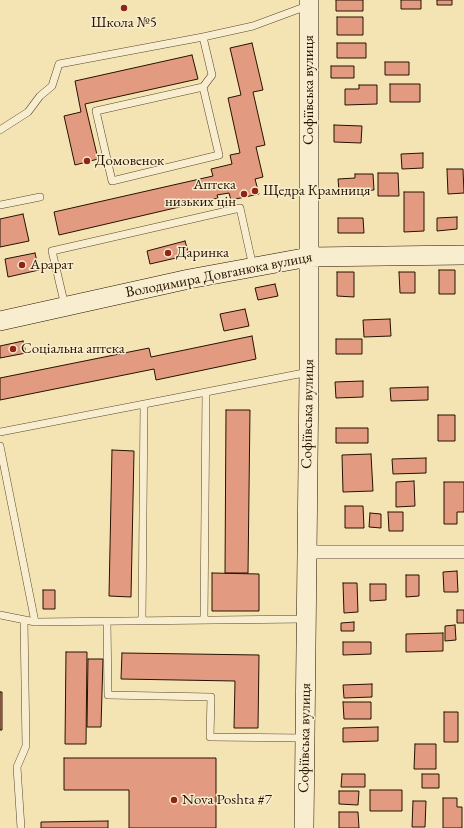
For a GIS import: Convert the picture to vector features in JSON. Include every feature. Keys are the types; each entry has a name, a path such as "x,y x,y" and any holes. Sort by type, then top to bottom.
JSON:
{"street":[{"name":"Софіївська вулиця","path":"304,828 309,372 309,3"},
{"name":"Володимира Довганюка вулиця","path":"0,321 188,279 309,257 464,255"},
{"path":"306,552 464,552"}],"lane":[{"path":"0,130 28,112 40,96 52,86 58,64 203,37 253,26 309,3"},
{"path":"203,37 212,75 203,87 96,111 112,181 219,155 203,87"},
{"path":"0,206 40,197"},
{"path":"65,306 52,251 240,208 253,267"},
{"path":"0,432 309,372"},
{"path":"204,620 206,392"},
{"path":"142,621 144,404"},
{"path":"0,446 35,622"},
{"path":"0,615 35,622 306,619"},
{"path":"21,828 17,766 26,746 24,620"},
{"path":"107,621 108,695 211,696 210,737 305,738"}],"building":[{"path":"336,0 363,0 363,11 336,11"},
{"path":"401,0 421,0 421,9 401,9"},
{"path":"437,0 452,0 452,5 437,5"},
{"path":"337,17 363,17 363,35 337,35"},
{"path":"252,43 263,90 253,92 265,145 256,147 263,177 255,179 259,194 231,200 229,193 217,195 218,198 59,235 54,212 213,176 211,169 232,164 230,155 240,153 228,98 241,95 230,48"},
{"path":"337,43 366,43 366,58 337,58"},
{"path":"192,55 198,79 85,104 98,159 75,165 64,116 81,112 75,81"},
{"path":"385,62 409,62 409,75 385,75"},
{"path":"331,66 354,66 354,78 331,78"},
{"path":"390,84 420,84 420,102 390,102"},
{"path":"359,85 377,85 377,104 345,105 345,89 359,89"},
{"path":"334,125 362,126 361,143 334,142"},
{"path":"423,153 423,168 402,169 401,154"},
{"path":"447,169 463,169 464,193 448,194"},
{"path":"378,173 398,173 399,196 378,196"},
{"path":"355,174 373,174 374,190 339,191 338,179 355,178"},
{"path":"404,192 424,192 424,231 404,232"},
{"path":"23,214 29,241 0,247 0,219"},
{"path":"457,217 457,229 437,231 437,218"},
{"path":"338,218 363,218 364,233 338,233"},
{"name":"Даринка","path":"185,241 189,255 150,264 147,251"},
{"name":"Арарат","path":"35,253 39,270 8,277 5,259"},
{"path":"439,270 455,270 455,294 439,294"},
{"path":"337,272 354,272 354,297 337,296"},
{"path":"399,272 415,272 415,293 400,293"},
{"path":"275,284 278,296 258,300 255,288"},
{"path":"245,309 249,326 224,331 220,314"},
{"path":"390,319 391,336 364,337 363,320"},
{"path":"252,336 256,359 156,380 154,369 0,400 0,378 149,348 151,357"},
{"path":"336,339 362,339 362,354 336,354"},
{"name":"Соціальна аптека","path":"23,341 26,353 0,358 0,346"},
{"path":"363,381 363,397 336,398 335,382"},
{"path":"428,387 428,400 391,401 390,388"},
{"path":"226,410 250,410 248,573 225,573"},
{"path":"438,415 455,415 455,441 438,441"},
{"path":"336,428 368,428 368,443 336,443"},
{"path":"112,450 134,451 131,597 109,596"},
{"path":"371,454 373,491 343,492 342,455"},
{"path":"426,458 426,473 393,474 392,459"},
{"path":"414,481 415,506 396,507 396,482"},
{"path":"444,482 464,482 464,512 457,512 457,524 444,524"},
{"path":"345,506 363,506 364,528 345,528"},
{"path":"388,512 403,512 403,531 389,531"},
{"path":"370,513 381,514 381,528 369,527"},
{"path":"457,571 458,592 444,592 443,572"},
{"path":"212,573 259,574 259,611 212,611"},
{"path":"406,575 419,575 419,596 406,597"},
{"path":"343,583 357,583 358,612 344,613"},
{"path":"370,584 386,584 386,600 370,601"},
{"path":"43,590 55,590 55,609 43,609"},
{"path":"457,610 464,610 464,623 457,623"},
{"path":"354,622 354,631 341,631 341,623"},
{"path":"455,625 456,640 445,641 445,626"},
{"path":"443,633 443,651 406,652 406,634"},
{"path":"343,642 371,642 371,654 343,655"},
{"path":"66,652 87,652 86,744 65,744"},
{"path":"122,653 259,655 258,728 234,728 235,681 121,679"},
{"path":"88,659 103,659 101,727 87,727"},
{"path":"372,684 372,697 344,698 343,685"},
{"path":"0,692 2,692 2,730 0,730"},
{"path":"343,702 371,702 371,719 344,719"},
{"path":"444,712 458,712 458,742 444,742"},
{"path":"378,727 378,741 343,742 343,728"},
{"path":"415,744 436,744 436,769 414,769"},
{"path":"64,758 216,758 216,828 129,828 129,790 64,790"},
{"path":"342,774 365,774 365,787 341,787"},
{"path":"422,774 439,774 439,788 422,788"},
{"path":"370,790 402,790 402,811 370,811"},
{"path":"339,791 359,791 358,805 339,804"},
{"path":"443,798 457,798 457,807 462,807 462,828 443,828"},
{"path":"413,801 426,801 425,827 412,827"},
{"path":"339,812 358,812 359,828 339,828"},
{"path":"108,821 108,828 41,828 41,822"}],"place":[{"name":"Школа №5","path":"124,8"},
{"name":"Домовенок","path":"87,161"},
{"name":"Щедра Крамниця","path":"255,191"},
{"name":"Аптека низьких цін","path":"244,194"},
{"name":"Даринка","path":"168,253"},
{"name":"Арарат","path":"22,265"},
{"name":"Соціальна аптека","path":"13,349"},
{"name":"Nova Poshta #7","path":"174,800"}]}
